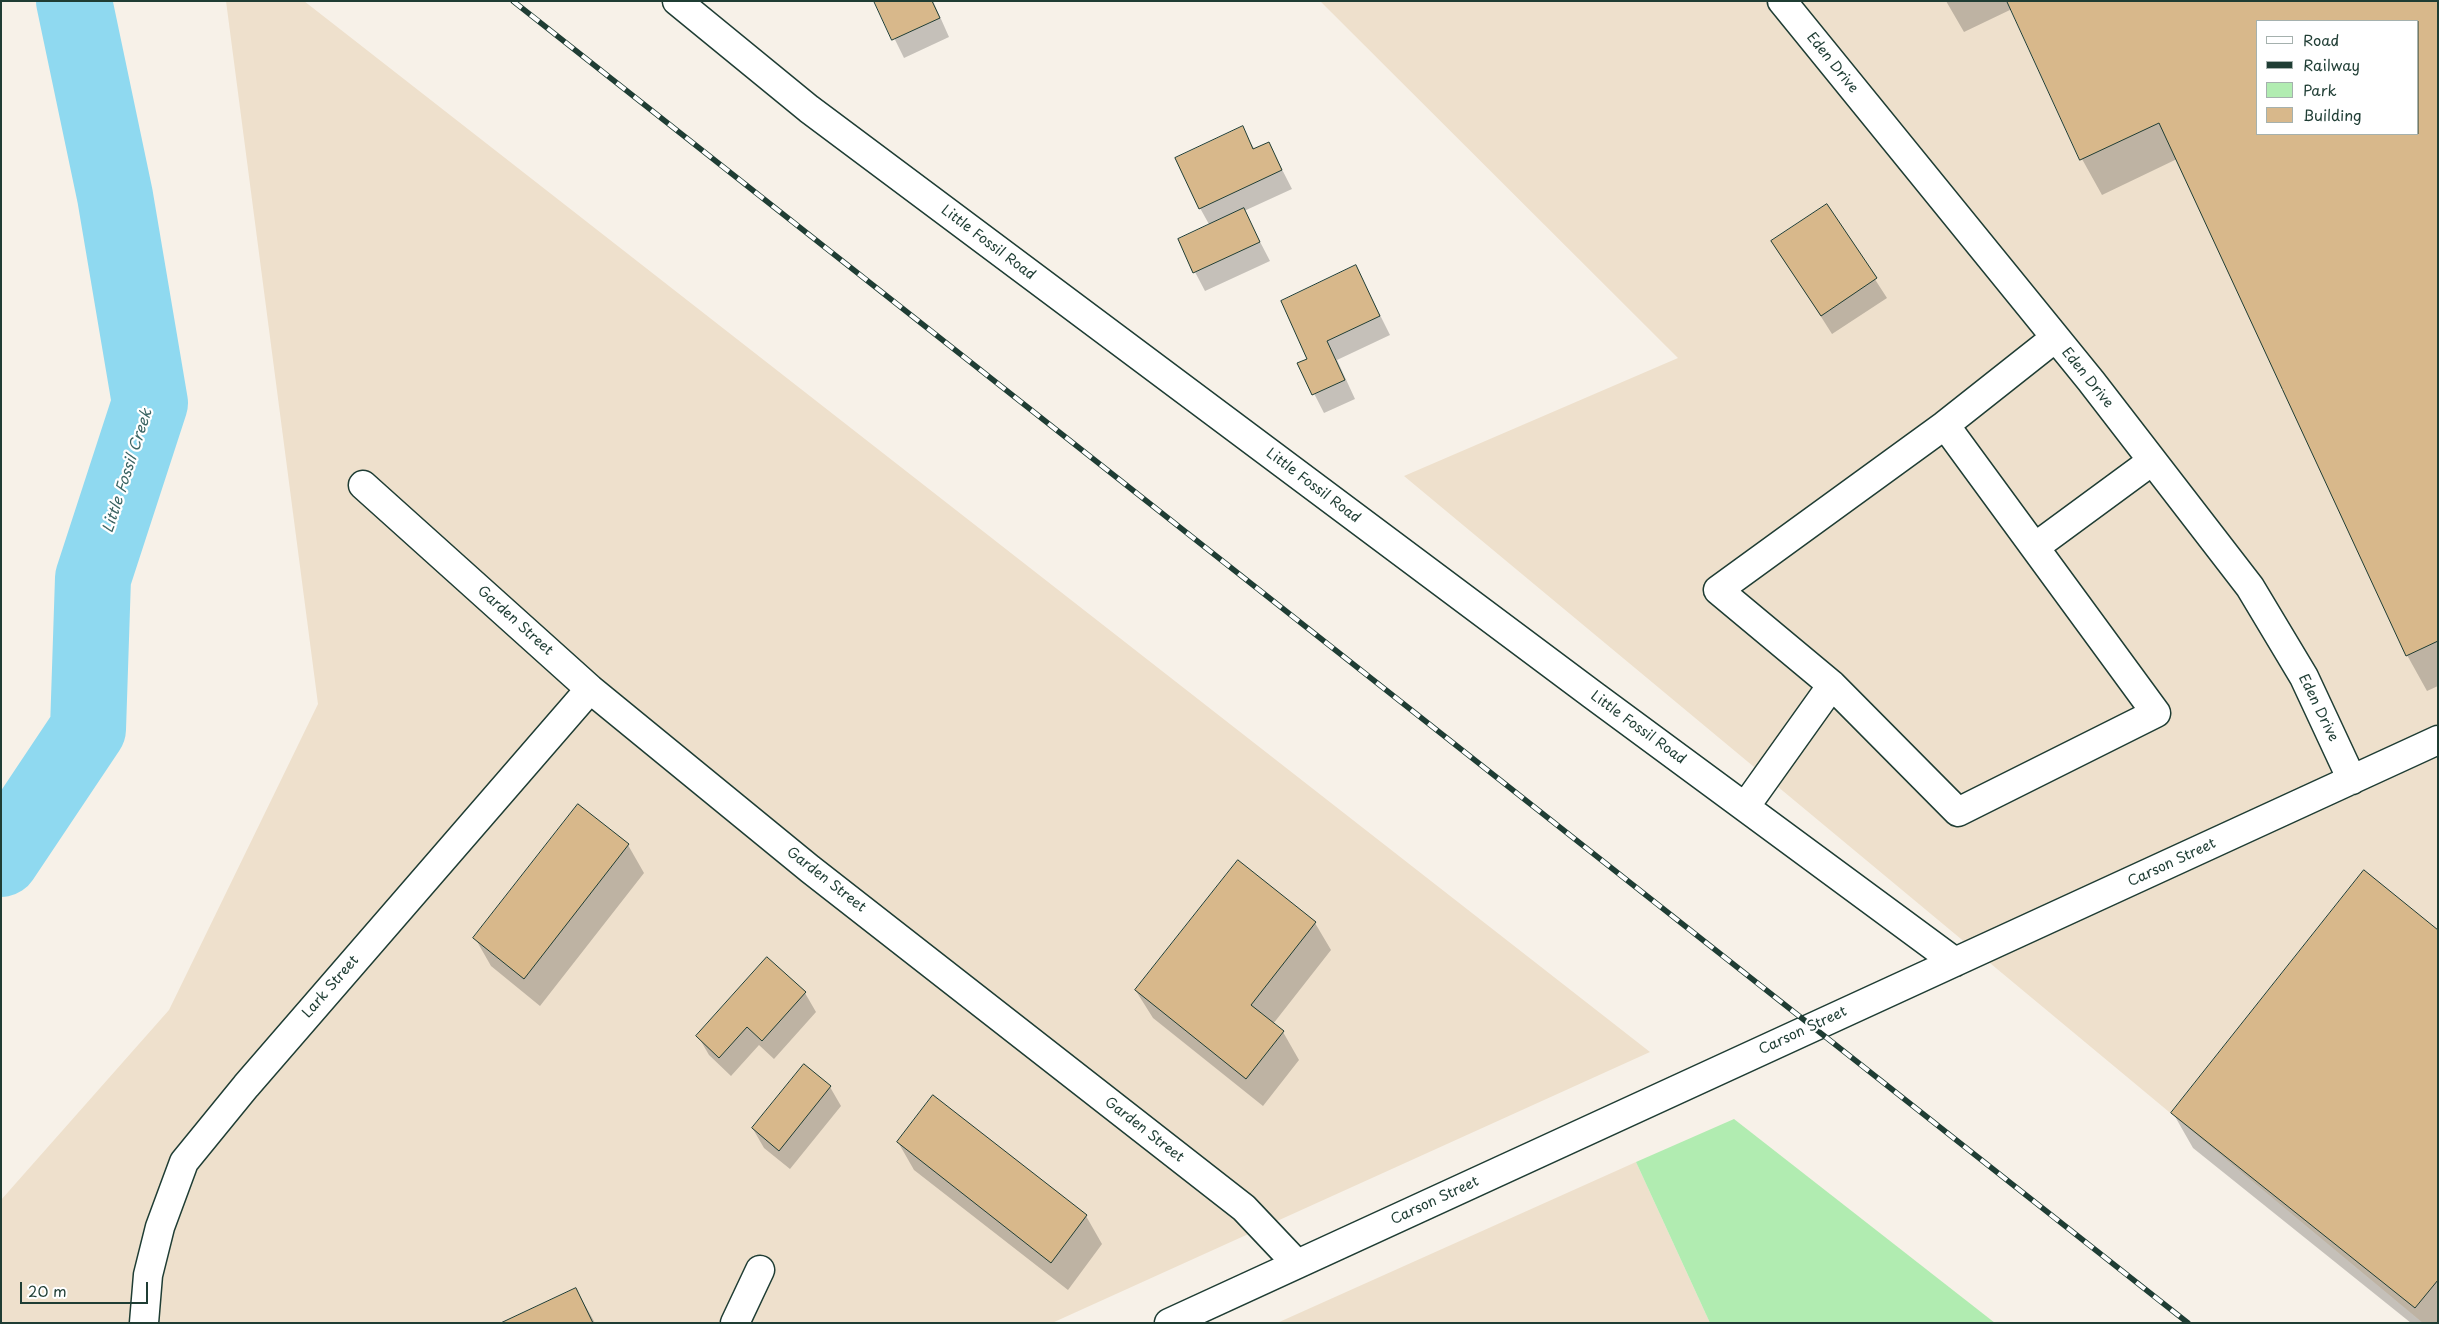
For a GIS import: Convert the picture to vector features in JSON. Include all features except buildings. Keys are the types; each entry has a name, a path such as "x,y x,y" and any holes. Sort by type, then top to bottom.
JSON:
{"street":[{"name":"Little Fossil Road","path":"677,1 808,109 1956,962"},
{"name":"Eden Drive","path":"1782,1 2055,338 2250,587 2304,677 2352,780"},
{"path":"1945,425 2156,713 1958,812 1832,685 1718,590 1945,425 2055,338"},
{"path":"2035,547 2152,461"},
{"name":"Garden Street","path":"362,486 590,688 810,869 1244,1208 1298,1264"},
{"path":"1745,806 1832,685"},
{"name":"Lark Street","path":"144,1323 151,1265 160,1227 184,1162 246,1086 590,688"},
{"name":"Carson Street","path":"1169,1323 2352,780 2434,746"},
{"path":"735,1323 760,1270"}],"shaded area":[{"path":"226,1 304,1 1650,1052 1052,1323 1,1323 1,1200 169,1010 318,704"},
{"path":"1320,1 2438,1 2438,1323 2423,1323 1404,476 1678,358"},
{"path":"1636,1162 1710,1323 1277,1323"}],"green space":[{"path":"1734,1119 1995,1323 1710,1323 1636,1162"}],"waterway":[{"name":"Little Fossil Creek","path":"1,859 88,729 93,578 150,403 115,196 74,1"}],"railway":[{"path":"513,1 2188,1323"}]}
